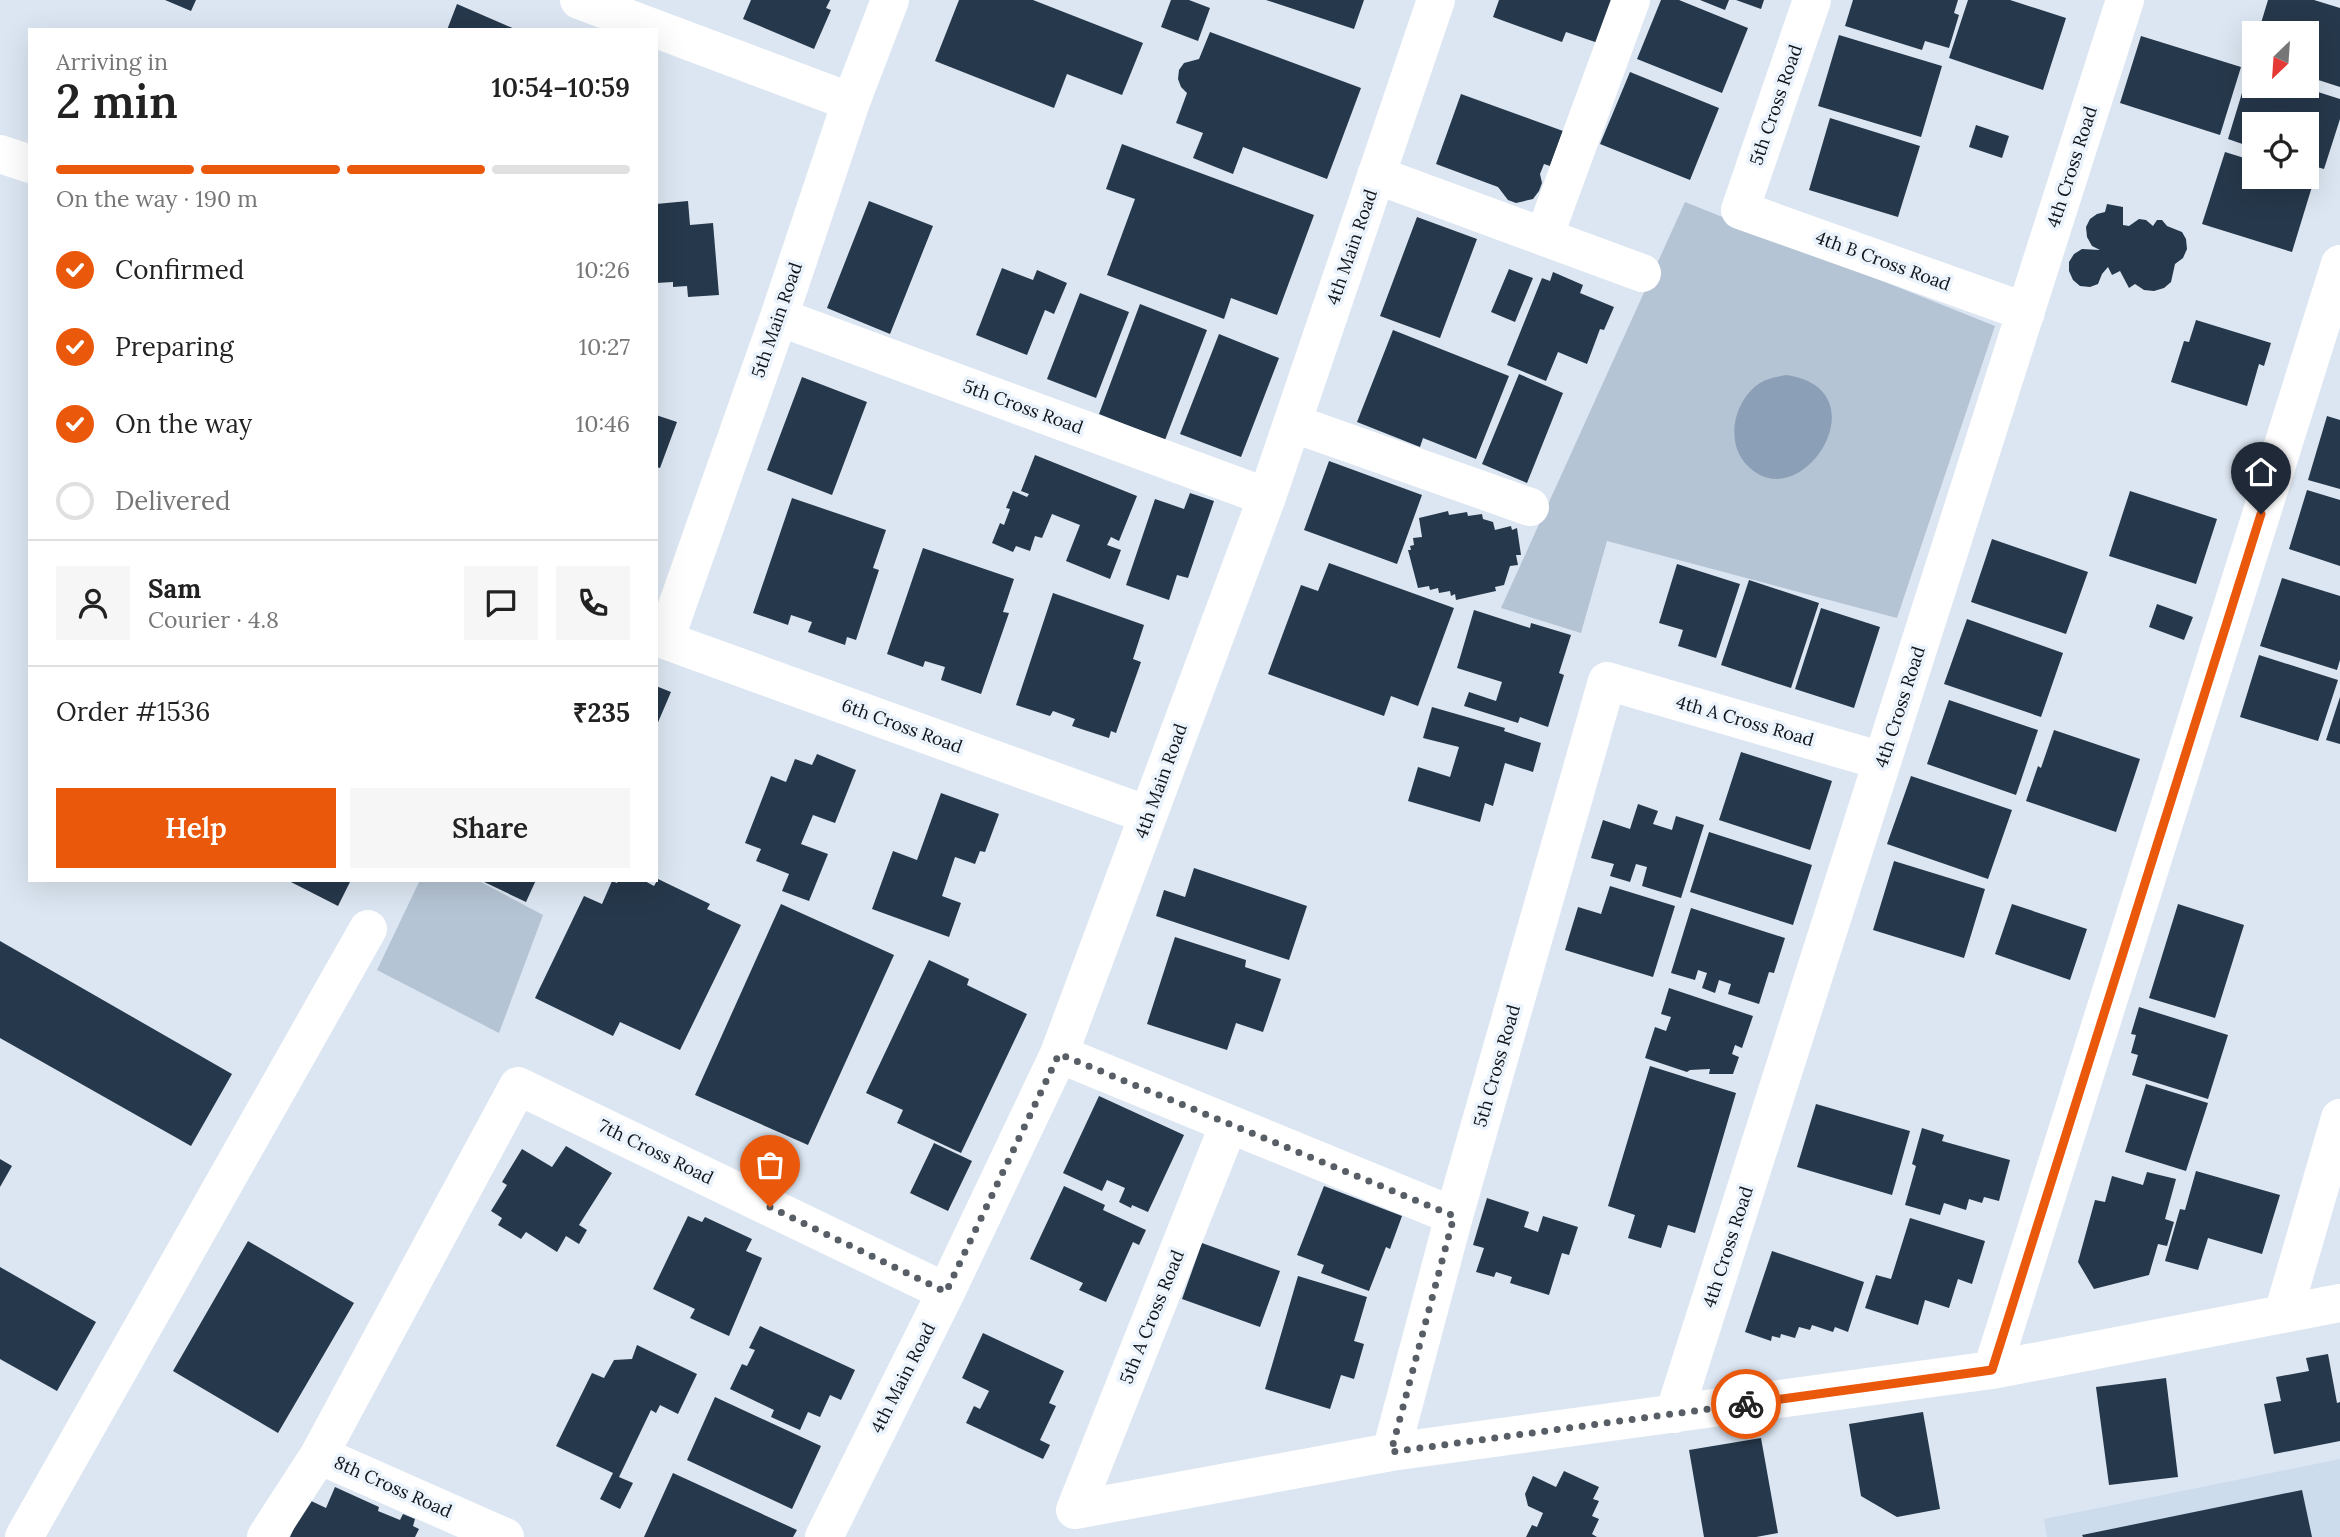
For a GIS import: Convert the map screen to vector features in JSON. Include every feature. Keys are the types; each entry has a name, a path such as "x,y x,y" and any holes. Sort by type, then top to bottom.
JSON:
{"street":[{"path":"579,0 654,28"},
{"name":"5th Main Road","path":"661,638 779,317 851,102 890,0"},
{"name":"4th Main Road","path":"824,1537 946,1292 1059,1054 1267,497 1436,0"},
{"path":"1544,237 1631,0"},
{"name":"5th Cross Road","path":"1740,210 1812,0"},
{"name":"4th Cross Road","path":"1674,1414 2125,0"},
{"path":"658,30 851,102"},
{"path":"0,154 28,163"},
{"path":"1376,176 1642,273"},
{"name":"4th B Cross Road","path":"1740,210 2026,312"},
{"path":"1992,1370 2340,264"},
{"name":"5th Cross Road","path":"779,317 1267,497"},
{"path":"1292,423 1530,508"},
{"name":"6th Cross Road","path":"661,638 1148,816"},
{"name":"5th Cross Road","path":"1391,1452 1454,1216 1607,681"},
{"name":"4th A Cross Road","path":"1607,681 1882,761"},
{"path":"24,1537 368,929"},
{"path":"1059,1054 1454,1216"},
{"name":"7th Cross Road","path":"319,1455 518,1086 946,1292"},
{"path":"2283,1314 2340,1118"},
{"name":"5th A Cross Road","path":"1229,1124 1075,1510 1391,1452"},
{"path":"1391,1452 1992,1370 2340,1303"},
{"path":"266,1537 319,1455"},
{"name":"8th Cross Road","path":"319,1455 505,1537"}],"shaded area":[{"path":"1685,202 1995,326 1897,618 1607,541 1581,633 1501,608"},
{"path":"1786,375 1815,385 1829,403 1831,425 1823,447 1808,465 1789,477 1767,478 1746,464 1740,455 1734,433 1735,421 1751,390 1766,380"},
{"path":"419,882 481,882 543,915 499,1033 377,970"},
{"path":"2340,1459 2340,1537 2047,1537 2044,1519"}],"building":[{"path":"165,0 196,0 191,11"},
{"path":"751,0 830,0 826,8 831,10 814,49 743,19"},
{"path":"959,0 1033,0 1143,43 1122,95 1067,74 1054,108 935,61"},
{"path":"1171,0 1189,0 1210,8 1198,41 1161,27"},
{"path":"1266,0 1364,0 1354,29"},
{"path":"1499,0 1613,0 1598,43 1566,32 1562,42 1493,17"},
{"path":"1661,0 1679,0 1748,28 1722,93 1637,59"},
{"path":"1700,0 1729,0 1725,10"},
{"path":"1736,0 1764,0 1761,9"},
{"path":"1853,0 1958,0 1954,13 1959,15 1949,48 1925,41 1922,50 1845,26"},
{"path":"1968,0 2010,0 2066,18 2043,90 1949,58"},
{"path":"2268,0 2314,0 2340,8 2340,87 2319,80 2319,21 2262,21"},
{"path":"457,4 512,28 448,28"},
{"path":"1210,32 1361,88 1327,179 1243,147 1233,174 1193,158 1203,133 1176,123 1187,93 1178,79 1179,70 1184,63 1199,59"},
{"path":"1839,35 1942,66 1921,137 1818,106"},
{"path":"2141,36 2241,67 2220,135 2120,103"},
{"path":"1630,72 1719,108 1690,180 1600,144"},
{"path":"2319,92 2340,99 2340,119 2324,169 2319,168 2319,112 2242,112 2242,144 2228,139 2242,93 2242,98 2319,98"},
{"path":"1461,94 1563,131 1550,166 1544,164 1540,174 1542,183 1533,199 1516,203 1508,200 1498,187 1436,164"},
{"path":"1830,118 1920,146 1898,217 1809,190"},
{"path":"1976,125 2009,136 2002,158 1969,147"},
{"path":"1122,144 1314,215 1277,315 1231,298 1224,319 1107,275 1135,199 1106,189"},
{"path":"2225,152 2242,157 2242,189 2311,189 2292,252 2202,224"},
{"path":"688,201 690,225 713,223 719,295 688,297 687,286 673,287 673,282 658,283 658,204"},
{"path":"869,201 933,226 890,334 827,308"},
{"path":"2107,204 2123,207 2123,225 2129,226 2139,219 2146,220 2153,226 2157,220 2162,220 2167,226 2182,232 2187,249 2183,258 2175,264 2171,282 2164,288 2144,290 2135,284 2129,288 2120,271 2112,275 2108,267 2098,284 2090,287 2080,286 2073,280 2069,262 2074,254 2082,249 2100,250 2092,246 2086,227 2090,219 2105,212"},
{"path":"1417,217 1477,239 1440,338 1380,316"},
{"path":"1002,268 1033,280 1037,270 1067,283 1054,314 1045,310 1027,355 976,335"},
{"path":"1509,269 1533,278 1515,322 1491,312"},
{"path":"1553,272 1583,285 1580,293 1614,307 1604,330 1600,329 1587,364 1558,352 1546,381 1507,365 1542,278 1550,281"},
{"path":"1080,293 1129,312 1096,398 1047,379"},
{"path":"1140,304 1207,330 1165,440 1099,414"},
{"path":"2196,320 2271,343 2264,366 2259,364 2247,406 2171,382 2184,341 2189,342"},
{"path":"1393,330 1509,376 1476,459 1423,438 1420,447 1357,422"},
{"path":"1219,334 1279,358 1241,457 1180,434"},
{"path":"1519,374 1563,393 1527,483 1482,464"},
{"path":"802,377 867,402 832,495 767,470"},
{"path":"658,416 677,422 658,468"},
{"path":"2327,416 2340,420 2340,489 2308,480"},
{"path":"1035,455 1137,496 1119,541 1111,537 1107,545 1121,550 1110,579 1066,561 1080,525 1052,514 1042,538 1035,536 1030,551 1016,546 1013,552 992,543 1000,523 1004,525 1010,509 1006,508 1013,491 1027,497 1029,494 1021,491"},
{"path":"1329,461 1422,495 1397,564 1304,530"},
{"path":"2307,490 2340,500 2340,566 2289,549"},
{"path":"2130,491 2217,519 2196,584 2109,556"},
{"path":"1190,493 1214,501 1188,578 1177,575 1169,600 1126,585 1155,499 1184,509"},
{"path":"792,498 886,530 873,568 879,570 856,640 847,637 845,645 808,632 812,622 791,615 788,625 753,613"},
{"path":"1448,511 1449,515 1467,512 1468,516 1482,514 1483,519 1493,522 1495,530 1511,526 1512,530 1517,528 1521,555 1516,555 1518,565 1510,566 1504,585 1495,587 1496,591 1456,600 1455,594 1451,596 1450,591 1439,593 1438,588 1430,590 1429,586 1418,588 1408,550 1414,545 1413,538 1422,537 1419,518"},
{"path":"1992,539 2088,572 2066,634 1971,602"},
{"path":"923,548 1014,579 1003,612 1009,613 981,694 941,680 945,667 925,661 923,667 887,654"},
{"path":"1329,563 1454,608 1418,706 1391,696 1384,716 1268,674 1301,585 1318,591"},
{"path":"1677,564 1740,584 1716,658 1678,646 1683,630 1659,623"},
{"path":"2282,578 2340,596 2340,660 2337,670 2260,646"},
{"path":"1749,580 1819,603 1791,688 1721,665"},
{"path":"1053,593 1144,625 1133,659 1141,662 1116,733 1111,731 1109,738 1072,726 1075,719 1053,711 1050,716 1016,705"},
{"path":"2157,604 2193,617 2184,640 2149,627"},
{"path":"1821,608 1880,627 1854,708 1795,689"},
{"path":"1474,610 1530,628 1531,623 1571,635 1559,673 1564,675 1548,727 1520,717 1518,723 1464,706 1469,692 1496,701 1502,682 1457,668"},
{"path":"1967,619 2063,653 2041,717 1944,684"},
{"path":"2259,655 2338,680 2318,741 2240,717"},
{"path":"658,687 671,692 658,722"},
{"path":"2340,697 2340,744 2326,740"},
{"path":"1949,700 2038,730 2016,795 1927,764"},
{"path":"1432,707 1505,728 1504,731 1541,743 1533,772 1505,763 1493,806 1485,803 1480,822 1408,801 1418,767 1450,777 1459,747 1423,738"},
{"path":"2054,730 2140,759 2116,832 2026,801"},
{"path":"1741,752 1832,781 1810,850 1719,820"},
{"path":"817,754 856,770 835,823 813,815 801,844 828,854 809,901 782,891 789,874 756,861 761,849 745,843 771,776 786,782 795,759 812,765"},
{"path":"1911,776 2012,810 1988,879 1887,844"},
{"path":"941,793 999,814 985,852 980,851 975,864 955,857 942,896 961,903 949,937 872,909 893,851 917,860"},
{"path":"1638,804 1658,811 1653,824 1672,830 1676,816 1704,825 1681,898 1642,886 1647,867 1636,864 1630,882 1610,876 1614,864 1591,858 1603,820 1630,829"},
{"path":"1709,832 1812,865 1793,925 1690,892"},
{"path":"1894,861 1985,889 1964,958 1873,930"},
{"path":"1194,868 1307,906 1289,960 1156,916 1164,890 1185,897"},
{"path":"658,879 710,904 707,909 741,925 680,1050 620,1022 613,1036 535,998 584,896 602,904 612,882 647,882 654,886"},
{"path":"291,882 350,882 338,906"},
{"path":"484,882 535,882 526,902"},
{"path":"1610,886 1675,906 1653,977 1565,950 1578,907 1601,914"},
{"path":"781,904 894,955 808,1145 695,1095"},
{"path":"2012,904 2087,929 2070,980 1995,954"},
{"path":"2178,904 2244,925 2215,1018 2149,998"},
{"path":"1691,908 1785,938 1774,973 1769,972 1759,1004 1728,994 1731,984 1719,980 1715,993 1702,988 1707,973 1698,970 1695,980 1671,973"},
{"path":"1175,937 1246,960 1245,967 1281,979 1263,1032 1236,1023 1227,1050 1147,1024"},
{"path":"0,941 232,1074 191,1146 0,1038"},
{"path":"929,960 969,979 967,985 1027,1014 961,1153 897,1123 903,1110 866,1093"},
{"path":"1669,988 1753,1016 1742,1048 1735,1045 1732,1054 1739,1057 1733,1074 1709,1074 1710,1069 1687,1072 1645,1058 1655,1027 1666,1031 1671,1017 1661,1014"},
{"path":"2139,1007 2228,1035 2208,1099 2132,1075 2138,1055 2131,1053 2136,1035 2131,1034"},
{"path":"1650,1066 1736,1093 1695,1233 1668,1225 1661,1248 1628,1238 1635,1215 1608,1206"},
{"path":"2146,1084 2208,1103 2186,1171 2125,1152"},
{"path":"1099,1096 1184,1135 1148,1212 1119,1202 1125,1188 1107,1180 1102,1191 1063,1173"},
{"path":"1816,1104 1910,1131 1892,1195 1797,1167"},
{"path":"1922,1128 1944,1135 1942,1141 2010,1160 1999,1201 1984,1197 1982,1203 1969,1199 1966,1210 1944,1203 1940,1215 1905,1205 1916,1166 1912,1164"},
{"path":"934,1143 972,1161 948,1211 910,1193"},
{"path":"566,1146 612,1173 579,1225 587,1230 579,1244 566,1236 557,1252 526,1232 521,1239 498,1225 502,1218 491,1211 507,1185 502,1182 522,1149 552,1167"},
{"path":"0,1159 12,1166 0,1187"},
{"path":"2196,1171 2280,1195 2262,1254 2208,1238 2198,1270 2165,1261 2180,1209 2185,1210"},
{"path":"2147,1172 2176,1179 2165,1219 2174,1222 2167,1246 2158,1244 2149,1275 2094,1289 2078,1262 2095,1200 2105,1202 2112,1176 2143,1185"},
{"path":"1064,1186 1105,1205 1103,1210 1146,1230 1139,1245 1133,1242 1106,1302 1079,1290 1083,1283 1030,1259"},
{"path":"1324,1186 1402,1216 1390,1249 1386,1247 1369,1291 1321,1273 1324,1265 1297,1255"},
{"path":"1487,1198 1529,1212 1524,1227 1538,1232 1543,1216 1578,1227 1569,1255 1562,1253 1549,1295 1510,1283 1512,1277 1496,1272 1494,1277 1476,1272 1484,1248 1473,1245"},
{"path":"688,1216 702,1222 705,1217 752,1239 746,1251 762,1258 729,1336 690,1318 695,1309 653,1289"},
{"path":"1910,1218 1985,1241 1972,1284 1958,1279 1949,1308 1925,1300 1918,1325 1865,1308 1876,1275 1891,1279"},
{"path":"248,1241 354,1303 278,1433 173,1371"},
{"path":"1202,1243 1280,1271 1260,1327 1182,1299"},
{"path":"1772,1251 1864,1282 1848,1332 1835,1327 1833,1332 1812,1325 1810,1330 1799,1327 1795,1338 1781,1334 1780,1338 1772,1336 1771,1341 1745,1332"},
{"path":"0,1267 96,1322 57,1391 0,1359"},
{"path":"1298,1276 1367,1297 1354,1341 1364,1344 1354,1379 1341,1375 1330,1409 1265,1389"},
{"path":"760,1326 855,1370 841,1400 830,1395 820,1417 808,1412 800,1430 771,1417 774,1410 730,1389 742,1364 747,1366 755,1350 749,1348"},
{"path":"983,1333 1064,1371 1049,1403 1056,1406 1040,1440 1050,1445 1043,1459 966,1423 974,1406 980,1409 989,1391 962,1378"},
{"path":"637,1345 697,1374 678,1414 660,1405 656,1413 651,1410 619,1477 633,1483 620,1509 600,1499 613,1473 556,1446 592,1373 604,1378 614,1360 632,1359"},
{"path":"2328,1354 2337,1403 2340,1402 2340,1441 2274,1454 2264,1404 2281,1401 2276,1377 2309,1371 2306,1358"},
{"path":"2166,1378 2178,1477 2109,1485 2096,1387"},
{"path":"715,1397 821,1446 792,1509 687,1460"},
{"path":"1923,1412 1940,1509 1897,1517 1861,1496 1849,1424"},
{"path":"1761,1438 1778,1533 1756,1537 1704,1537 1689,1450"},
{"path":"1564,1471 1599,1487 1593,1499 1599,1501 1592,1516 1599,1519 1592,1534 1597,1537 1526,1537 1532,1525 1537,1527 1543,1513 1528,1506 1525,1494 1533,1476 1556,1487"},
{"path":"673,1473 797,1530 793,1537 644,1537"},
{"path":"335,1487 400,1520 403,1514 415,1519 413,1526 419,1529 415,1537 290,1537 307,1499 326,1508"},
{"path":"2302,1490 2312,1537 2082,1535"}],"way so far":[{"path":"770,1207 946,1292 1059,1054 1454,1216 1391,1452 1746,1404"}],"route":[{"path":"1746,1404 1992,1370 2261,514"}]}
